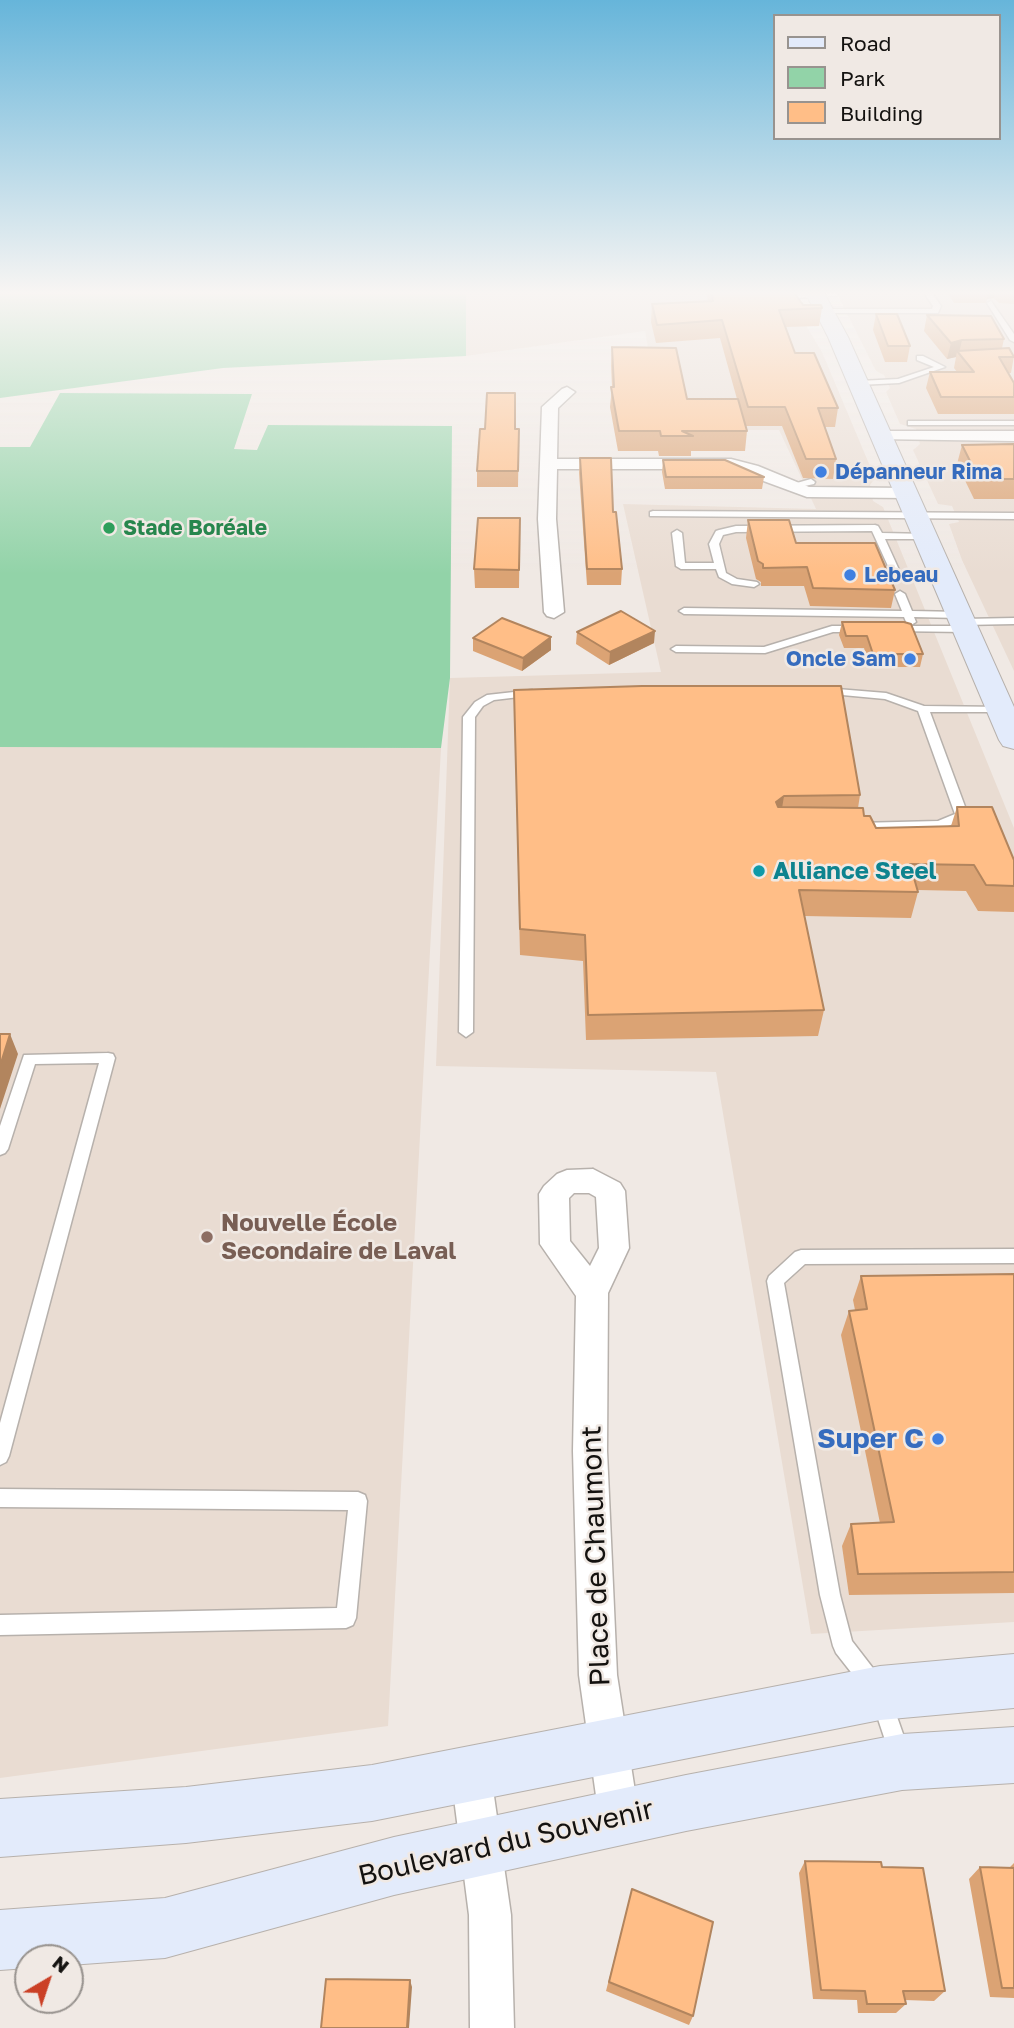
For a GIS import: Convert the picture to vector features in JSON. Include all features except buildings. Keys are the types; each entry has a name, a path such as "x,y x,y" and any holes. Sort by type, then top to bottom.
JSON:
{"street":[{"path":"860,385 963,622 1004,704 1014,740"},
{"path":"554,612 547,519 550,407 567,392"},
{"path":"881,436 983,429 1014,436"},
{"path":"547,464 731,464 752,469 790,486 916,514"},
{"name":"Place de Chaumont","path":"592,1293 590,1451 598,1675 619,1817"},
{"path":"0,1828 186,1815 372,1793 880,1693 1014,1681"},
{"name":"Boulevard du Souvenir","path":"0,1940 165,1928 394,1866 820,1776 902,1762 1014,1755"},
{"path":"471,1775 483,1846 492,1941 492,2028"}],"lane":[{"path":"911,423 983,429 1014,423"},
{"path":"790,486 811,482"},
{"path":"653,514 1014,516"},
{"path":"878,536 916,514"},
{"path":"754,584 726,579 719,566 714,538 728,530 875,528 896,575 942,575"},
{"path":"677,533 681,566 719,566"},
{"path":"900,594 914,629"},
{"path":"684,611 908,614 963,622"},
{"path":"887,629 914,629 963,622 1014,621"},
{"path":"676,649 765,650 832,629 873,629"},
{"path":"816,691 872,693 923,709 1004,704"},
{"path":"466,1032 469,717 479,705 491,697 540,693"},
{"path":"923,709 962,816"},
{"path":"849,827 940,825 962,816 982,816"},
{"path":"0,1149 29,1059 108,1058 0,1456"},
{"path":"902,1762 880,1693 843,1646 830,1595 775,1281 801,1257 1014,1256"},
{"path":"0,1498 358,1502 346,1618 0,1625"}],"shaded area":[{"path":"654,385 836,385 875,478 870,485 873,501 883,507 1014,828 1014,1622 811,1634 716,1072 436,1066 450,678 661,672 623,504 816,509 779,430 662,430"},
{"path":"888,385 1014,385 1014,671 962,560 949,524 959,522 952,506 938,504 913,450 920,444 916,429 900,424 886,392 890,388"},
{"name":"Nouvelle École Secondaire de Laval","path":"0,743 441,748 388,1726 0,1778"}],"green space":[{"path":"0,385 99,385 0,398"},
{"path":"60,393 252,394 234,449 257,450 268,425 452,426 450,678 441,748 0,747 0,447 30,447"}],"place":[{"name":"Dépanneur Rima","path":"821,472"},
{"name":"Stade Boréale","path":"109,528"},
{"name":"Lebeau","path":"850,575"},
{"name":"Oncle Sam","path":"910,659"},
{"name":"Alliance Steel","path":"759,871"},
{"name":"Nouvelle École Secondaire de Laval","path":"207,1237"},
{"name":"Super C","path":"938,1439"}]}
